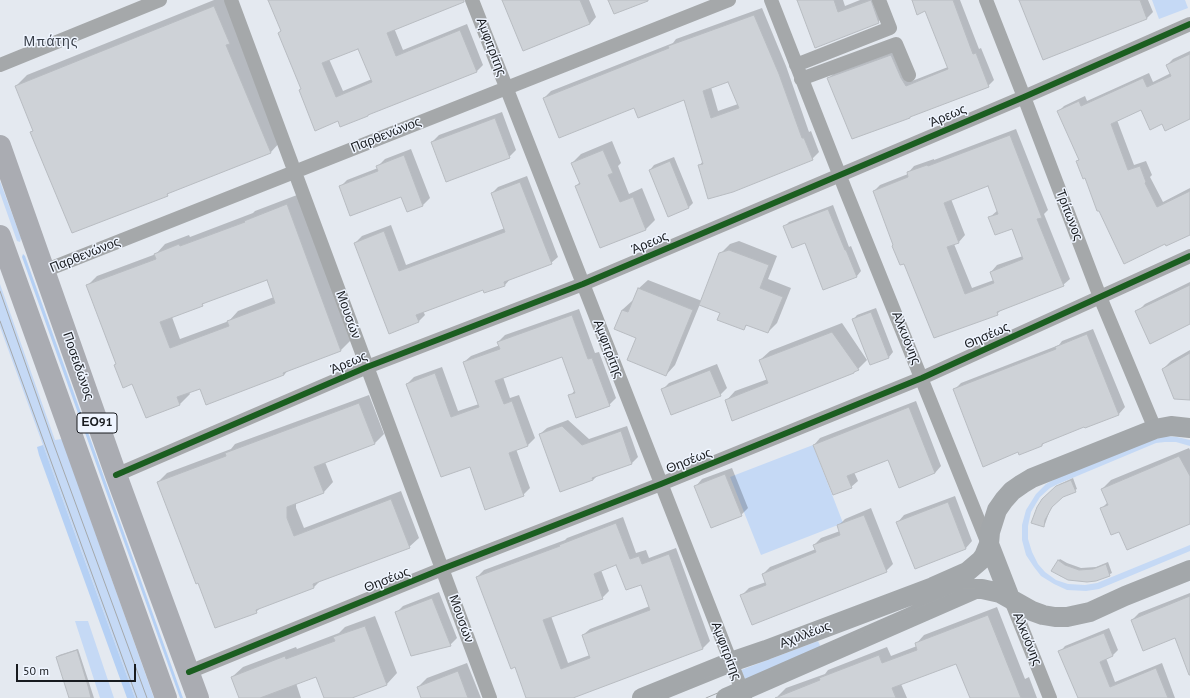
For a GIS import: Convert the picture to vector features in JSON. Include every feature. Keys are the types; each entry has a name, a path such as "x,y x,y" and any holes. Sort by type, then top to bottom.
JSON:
{"highway":[{"name":"Ποσειδώνος","path":"0,146 116,475 198,698"},
{"name":"ΕΟ91","path":"0,236 166,698"}],"main road":[{"path":"1190,428 1171,426 1155,429 1032,478 1022,484 1012,491 997,510 988,544 971,580 982,589 996,592 1010,598 1032,611 1043,615 1061,617 1078,616 1090,612 1190,570"},
{"name":"Αλκυόνης","path":"988,544 1010,598"},
{"name":"Αχιλλέως","path":"642,698 730,662 766,650 918,592 971,580"},
{"name":"Αχιλλέως","path":"738,696 971,580"}],"street":[{"path":"0,65 160,0"},
{"name":"Μουσών","path":"231,0 490,698"},
{"name":"Αμφιτρίτης","path":"472,0 730,662 738,696"},
{"name":"Παρθενώνος","path":"44,271 729,0"},
{"name":"Αλκυόνης","path":"771,0 801,79 988,544"},
{"path":"796,65 890,28 879,0"},
{"name":"Τρίτωνος","path":"986,0 1100,298 1155,429"},
{"name":"Άρεως","path":"116,475 367,367 583,284 839,174 1024,97 1190,24"},
{"path":"801,79 896,44 909,76"},
{"name":"Θησέως","path":"189,672 661,484 922,378 1190,256"},
{"name":"Αλκυόνης","path":"1010,598 1050,698"}],"shaded area":[{"path":"1152,0 1185,0 1188,8 1159,19"},
{"path":"0,181 21,238 20,242 17,241 0,193"},
{"path":"23,254 25,256 183,698 180,698 22,257"},
{"path":"0,284 55,440 62,439 154,698 135,698 0,327"},
{"path":"1165,436 1190,440 1190,446 1176,442 1156,443 1050,488 1040,497 1031,512 1028,526 1028,539 1038,564 1045,572 1056,580 1068,584 1085,585 1097,583 1190,545 1190,551 1099,589 1086,591 1067,590 1041,576 1026,555 1022,540 1022,525 1026,510 1036,494 1046,484 1055,479 1144,442"},
{"path":"43,445 135,698 127,698 39,455 37,447"},
{"path":"813,445 843,523 761,555 730,477"},
{"path":"75,621 88,621 114,698 100,698"},
{"path":"818,641 823,652 748,685 741,670"}],"building":[{"path":"268,0 464,0 464,2 387,33 396,56 460,30 477,72 340,127 338,121 315,131 299,90 301,89 278,33 281,31","holes":["358,49 372,82 336,97 322,63"]},
{"path":"502,0 580,0 590,24 523,51"},
{"path":"608,0 648,0 648,1 614,14"},
{"path":"797,0 834,0 838,12 871,0 879,23 815,48"},
{"path":"912,0 953,0 973,54 976,53 989,87 852,139 827,78 891,55 906,86 948,69 925,11 917,15"},
{"path":"1019,0 1140,0 1147,19 1043,60"},
{"path":"214,6 230,44 226,45 271,153 167,194 168,196 72,233 30,132 33,131 15,86"},
{"path":"754,15 779,74 802,138 804,138 813,160 733,192 708,199 698,165 703,164 684,100 638,118 634,108 559,138 543,98 669,48 668,46","holes":["728,82 739,108 711,118 703,91"]},
{"path":"1190,54 1190,119 1165,131 1162,124 1150,130 1141,110 1111,124 1128,170 1140,166 1146,182 1145,183 1157,207 1190,191 1190,235 1166,246 1165,244 1124,264 1099,211 1097,211 1085,178 1083,179 1076,161 1079,160 1057,111 1079,101 1081,106 1143,78 1147,87 1171,76 1166,65"},
{"path":"495,118 510,158 446,182 431,142"},
{"path":"1010,135 1042,218 1037,219 1064,286 997,312 998,315 934,338 904,264 900,265 892,246 893,245 873,191 908,177 907,172 927,165 928,166","holes":["988,186 998,214 988,217 995,235 1012,229 1023,259 990,272 994,283 965,294 947,247 959,243 944,203"]},
{"path":"603,150 613,173 608,175 620,202 633,197 646,230 600,248 575,186 580,184 571,163"},
{"path":"404,155 423,206 407,212 401,197 350,216 339,186 378,171 376,166"},
{"path":"670,161 689,208 668,217 649,170"},
{"path":"520,182 552,264 504,282 505,286 484,293 483,290 416,315 419,322 389,334 354,243 384,231 399,271 448,253 505,232 491,193"},
{"path":"287,204 341,351 206,405 200,389 177,397 180,405 146,418 132,384 123,388 114,365 116,364 86,285 156,259 154,254 179,244 180,246 245,222 244,221","holes":["267,280 275,303 227,321 229,326 170,348 160,322 203,306 202,304"]},
{"path":"828,209 857,277 823,290 805,243 792,248 783,226"},
{"path":"729,250 769,265 760,288 783,297 768,333 746,325 744,330 717,320 720,313 699,305 719,253"},
{"path":"1190,285 1190,324 1150,344 1135,311"},
{"path":"638,288 693,310 666,376 627,360 636,338 614,329 622,310 628,312"},
{"path":"871,312 889,358 870,365 852,319"},
{"path":"572,315 588,359 592,358 610,406 576,418 568,395 575,393 562,357 495,381 504,404 512,401 528,446 509,453 524,496 485,510 470,467 441,477 406,384 435,373 451,417 479,407 463,362 500,349 497,342"},
{"path":"832,332 859,370 732,421 725,400 768,383 759,360"},
{"path":"1087,334 1119,415 1085,428 1084,427 1019,455 1018,452 983,467 953,389 1056,349 1055,347"},
{"path":"1190,353 1190,400 1174,399 1162,369"},
{"path":"710,370 721,396 671,415 661,389"},
{"path":"359,403 375,444 314,467 324,493 287,507 287,518 294,536 391,499 410,548 313,584 314,588 256,610 257,613 215,628 198,583 196,584 157,482 226,456 225,453"},
{"path":"909,407 935,473 899,488 888,460 847,476 852,488 833,495 813,445"},
{"path":"562,426 582,445 621,431 632,464 592,478 593,480 560,492 539,434"},
{"path":"1179,456 1190,476 1190,524 1127,550 1119,532 1111,535 1100,508 1108,505 1101,489"},
{"path":"725,474 742,516 711,528 694,486"},
{"path":"1071,480 1076,492 1063,497 1052,507 1045,520 1044,527 1031,523 1037,507 1042,499 1056,486"},
{"path":"948,502 966,549 915,569 896,522"},
{"path":"864,515 887,572 752,625 740,595 766,585 762,574 816,552 813,545 840,535 837,525"},
{"path":"616,523 630,559 639,556 642,564 669,554 703,649 573,698 526,698 515,667 511,669 476,577 560,546 559,545","holes":["616,565 626,590 641,585 650,610 582,635 590,658 561,669 543,620 603,599 594,574"]},
{"path":"1058,560 1065,565 1079,570 1093,569 1106,564 1110,576 1096,581 1087,582 1068,580 1051,571"},
{"path":"1190,596 1189,675 1175,638 1143,651 1131,620"},
{"path":"432,598 451,646 411,656 395,612"},
{"path":"988,615 1021,698 970,698 956,664 892,688 896,698 775,698 820,680 819,678 879,655 882,663 917,650 915,643"},
{"path":"365,626 387,685 352,698 324,698 316,677 260,698 239,698 231,677 285,656 286,659 335,641 333,637"},
{"path":"1104,633 1113,656 1100,662 1110,687 1156,668 1168,698 1078,698 1058,651"},
{"path":"77,650 91,698 69,698 56,657"},
{"path":"458,671 468,698 421,698 417,687"}],"tram line":[{"path":"0,291 53,442 147,698"},
{"path":"0,321 137,698"},
{"path":"658,698 725,670 751,664 941,589 967,572"},
{"path":"706,698 955,592 963,589 975,589"}],"cycle path":[{"path":"116,475 367,367 583,284 1024,97 1190,24"},
{"path":"189,672 442,569 661,484 922,378 1190,256"}],"district":[{"name":"Μπάτης","path":"51,42"}]}
